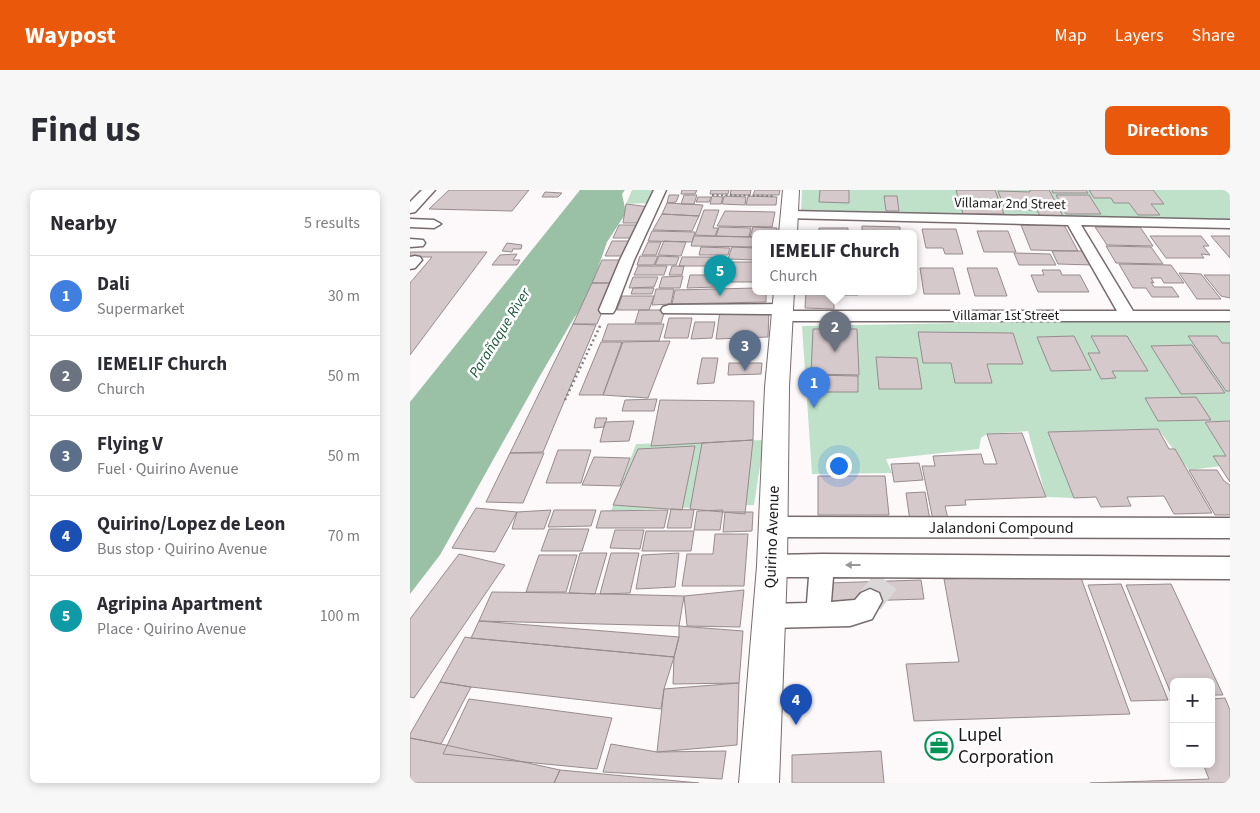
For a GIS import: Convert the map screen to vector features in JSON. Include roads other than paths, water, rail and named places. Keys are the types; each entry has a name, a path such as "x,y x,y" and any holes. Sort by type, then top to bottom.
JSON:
{"main road":[{"path":"788,230 791,193"},
{"name":"Quirino Avenue","path":"759,783 772,566 777,387 783,305"}],"street":[{"path":"410,209 429,190"},
{"path":"607,310 627,260 660,190"},
{"name":"Villamar 2nd Street","path":"790,216 1230,224"},
{"path":"1072,221 1128,316"},
{"path":"410,223 429,224 412,242"},
{"name":"Villamar 1st Street","path":"669,310 783,305 1128,316 1230,316"},
{"name":"Jalandoni Compound","path":"772,527 1230,528"},
{"path":"818,614 822,565"},
{"path":"772,566 822,565 894,573 1230,568"},
{"path":"768,616 858,612 870,601"}],"water":[{"name":"Parañaque River","path":"580,190 625,190 622,194 626,213 607,242 587,300 574,318 541,374 440,555 410,594 410,402"}],"tunnel":[{"path":"870,601 886,581"}],"place":[{"name":"Agripina Apartment","path":"720,296"},
{"name":"IEMELIF Church","path":"835,352"},
{"name":"Flying V","path":"745,371"},
{"name":"Dali","path":"814,408"},
{"name":"Quirino/Lopez de Leon","path":"796,725"},
{"name":"Lupel Corporation","path":"939,746"}]}
